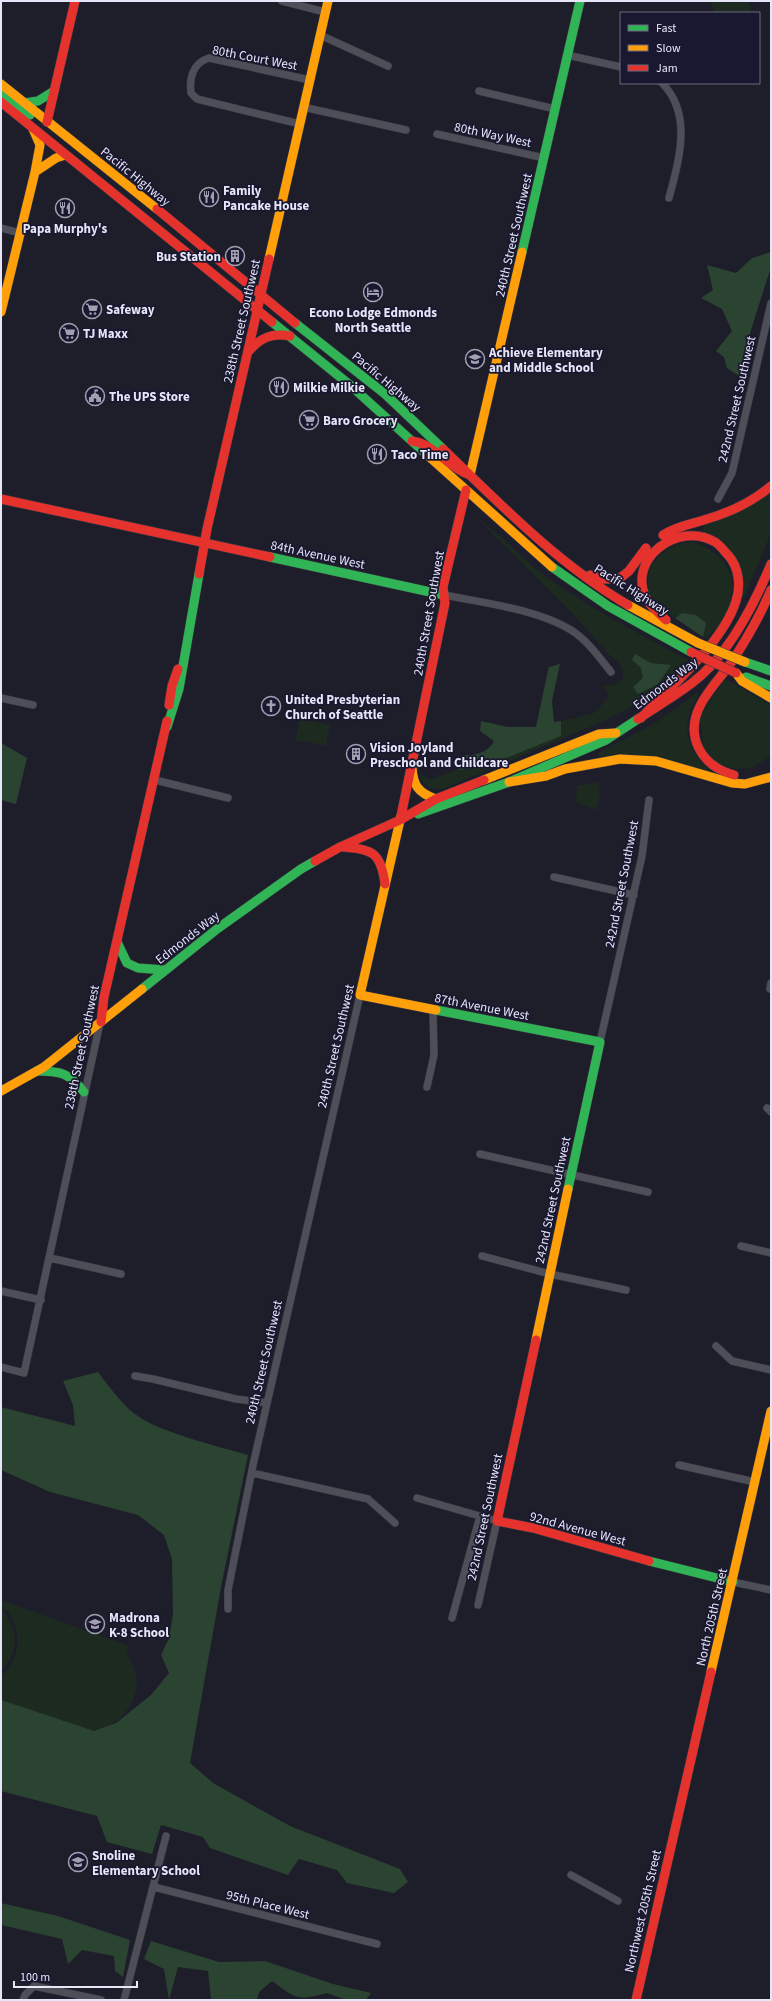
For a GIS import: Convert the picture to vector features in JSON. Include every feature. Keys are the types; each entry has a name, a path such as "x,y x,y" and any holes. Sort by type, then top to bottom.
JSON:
{"main road":[{"path":"1,93 41,124 47,122 74,1"},
{"name":"238th Street Southwest","path":"101,1022 117,942 167,727 172,686 185,648 205,543 260,295 328,1"},
{"name":"240th Street Southwest","path":"470,475 580,1"},
{"name":"Pacific Highway","path":"1,84 186,233 260,295 385,394 435,440 520,523 577,569 610,594 646,616 698,643 771,671"},
{"path":"24,103 38,101 54,91"},
{"name":"Pacific Highway","path":"1,102 350,385 555,570 608,606 691,652 736,673 771,686"},
{"path":"1,312 41,145 39,138 32,128"},
{"path":"35,172 56,158 65,155"},
{"path":"248,353 256,342 267,335 278,334 290,336"},
{"path":"412,441 423,442 456,471 470,475"},
{"path":"577,569 604,580 619,580 631,570 644,550 654,540 669,531 740,508 750,503 771,486"},
{"path":"466,490 475,490 480,493 511,521 520,523"},
{"name":"240th Street Southwest","path":"360,995 412,767 445,604 443,587 466,490"},
{"name":"84th Avenue West","path":"1,499 444,595"},
{"path":"641,718 710,645 731,614 738,596 737,571 729,554 714,541 704,537 686,535 670,539 652,553 643,572 643,590 647,601 654,610 698,643"},
{"name":"Edmonds Way","path":"400,820 439,808 510,782 606,740 641,718 693,682 728,646 760,591 771,564"},
{"path":"769,773 740,776 728,774 718,769 703,756 695,738 694,727 695,716 700,704 734,659 761,614 771,590"},
{"path":"736,673 742,681 771,698"},
{"name":"Edmonds Way","path":"1,1091 37,1071 217,929 284,881 340,847 400,820 436,799 599,734 616,733"},
{"path":"510,782 546,776 565,770 620,759 656,761 732,783 745,784 769,773"},
{"path":"412,767 415,787 420,793 436,799"},
{"path":"340,847 361,848 376,854 383,867 385,884"},
{"path":"117,942 127,963 138,968 166,970"},
{"name":"87th Avenue West","path":"360,995 600,1042"},
{"name":"242nd Street Southwest","path":"497,1521 600,1042"},
{"path":"37,1071 60,1071 75,1080 84,1092"},
{"name":"North 205th Street","path":"674,1828 733,1582 771,1411"},
{"name":"92nd Avenue West","path":"497,1521 533,1528 615,1552 733,1582"},
{"name":"Northwest 205th Street","path":"636,2000 674,1828"}],"street":[{"path":"282,1 325,12"},
{"path":"320,35 388,66"},
{"path":"568,55 620,67"},
{"name":"80th Court West","path":"300,124 197,100 191,93 191,76 195,67 202,60 209,58 310,80"},
{"path":"663,84 678,107 682,132 680,159 669,198"},
{"path":"479,91 555,109"},
{"path":"304,107 406,130"},
{"name":"80th Way West","path":"436,134 544,158"},
{"path":"1,228 20,233"},
{"name":"242nd Street Southwest","path":"718,499 732,473 771,303"},
{"name":"84th Avenue West","path":"444,595 539,616 557,623 572,631 593,649 611,672"},
{"path":"1,698 33,705"},
{"path":"155,780 228,798"},
{"name":"242nd Street Southwest","path":"600,1042 642,856 649,800"},
{"path":"554,877 634,895"},
{"name":"240th Street Southwest","path":"228,1608 228,1590 267,1403 360,995"},
{"path":"427,1087 434,1055 433,1010"},
{"name":"238th Street Southwest","path":"1,1367 24,1373 50,1258 84,1092 101,1022"},
{"path":"480,1154 570,1176 648,1192"},
{"path":"741,1246 771,1253"},
{"path":"482,1256 550,1274 626,1290"},
{"path":"50,1258 121,1274"},
{"path":"1,1291 41,1300"},
{"path":"716,1346 732,1361 771,1370"},
{"path":"135,1376 236,1399 267,1403"},
{"path":"679,1465 755,1482"},
{"path":"252,1473 368,1499 395,1523"},
{"name":"92nd Avenue West","path":"417,1498 497,1521"},
{"name":"242nd Street Southwest","path":"452,1618 480,1516"},
{"name":"242nd Street Southwest","path":"478,1605 497,1521"},
{"path":"733,1582 771,1590"},
{"path":"124,2000 166,1836"},
{"path":"571,1875 618,1901"},
{"name":"95th Place West","path":"154,1887 377,1944"},
{"path":"23,2000 25,1995 34,1986 101,2000"}],"green space":[{"path":"710,1 746,1 751,6 750,12 716,12"},
{"path":"771,252 771,267 751,330 742,378 727,368 724,357 716,351 732,331 722,309 701,298 713,290 707,265 736,273 752,258"},
{"path":"771,490 771,533 744,598 742,597 743,582 703,532 704,524"},
{"path":"478,519 487,525 544,575 561,587 615,620 689,660 664,683 638,703 604,721 443,789 435,789 423,782 420,774 430,780 456,770 473,769 560,736 561,721 594,713 610,696 602,686 613,685 620,681 623,674 618,662 611,657 572,613"},
{"path":"691,542 701,545 718,556 729,571 732,580 732,589 727,613 707,639 703,637 704,634 682,613 675,618 659,607 650,594 647,584 649,573 653,564 660,555 680,544"},
{"path":"682,613 696,615 706,623 703,637 675,618"},
{"path":"635,654 651,663 671,665 658,684 638,694 633,687 643,678 641,668 632,660"},
{"path":"560,664 552,701 554,722 561,721 561,736 484,767 458,770 462,755 480,753 488,748 494,741 480,731 481,721 508,727 536,727 549,667"},
{"path":"725,679 771,705 771,755 752,768 734,769 715,762 703,746 700,716"},
{"path":"698,692 688,721 688,738 699,760 712,772 598,756 599,752 657,722"},
{"path":"300,719 330,725 326,746 304,741 295,741"},
{"path":"1,743 27,758 16,804 1,800"},
{"path":"597,782 600,789 600,796 596,810 576,802 577,786"},
{"path":"98,1372 121,1401 140,1418 153,1425 186,1437 248,1455 221,1587 190,1763 213,1783 290,1826 400,1869 408,1882 394,1893 347,1883 337,1870 299,1859 288,1875 210,1848 203,1837 161,1825 152,1854 107,1842 97,1816 1,1791 1,1700 94,1731 116,1723 151,1695 169,1673 161,1655 169,1638 173,1614 172,1559 164,1535 138,1515 50,1492 1,1470 1,1407 75,1426 73,1405 63,1381"},
{"path":"1,1600 129,1646 126,1653 135,1671 137,1683 135,1696 123,1715 110,1725 103,1728 87,1730 79,1729 1,1700 1,1676 12,1663 17,1647 17,1639 10,1612 3,1609 12,1625 15,1644 9,1662 1,1671"},
{"path":"1,1903 58,1916 130,1940 123,1977 115,1971 114,1956 82,1950 68,1964 62,1939 1,1925"},
{"path":"151,1941 219,1962 265,1961 333,1984 371,1993 366,2000 346,2000 327,1993 309,1997 297,1997 272,1981 259,1992 257,2000 211,2000 208,1971 178,1967 169,2000 164,1969 144,1959"}],"traffic: fast":[{"path":"522,252 580,1"},
{"path":"24,103 38,101 54,91"},
{"path":"1,93 30,115"},
{"path":"272,322 350,385 425,453"},
{"path":"295,323 385,394 443,449"},
{"path":"270,557 444,595"},
{"path":"552,567 608,606 691,652"},
{"path":"167,727 179,689 199,574"},
{"path":"745,662 771,671"},
{"path":"746,677 771,686"},
{"path":"418,814 509,782 606,740 638,719"},
{"path":"142,989 217,929 301,869 315,861"},
{"path":"117,942 127,963 138,968 165,970"},
{"path":"436,1010 600,1042 568,1189"},
{"path":"37,1071 64,1074 74,1081 84,1092"},
{"path":"649,1561 733,1582"}],"traffic: slow":[{"path":"269,259 328,1"},
{"path":"1,84 157,209"},
{"path":"33,129 40,145 35,172"},
{"path":"1,312 35,172 56,158 65,155"},
{"path":"470,475 522,252"},
{"path":"425,453 552,567"},
{"path":"628,605 698,643"},
{"path":"698,643 745,662"},
{"path":"736,673 742,681 771,698"},
{"path":"484,780 599,734 616,733"},
{"path":"509,782 546,776 565,769 620,759 656,761 732,783 745,784 771,777"},
{"path":"412,767 415,783 418,788 425,794 436,799"},
{"path":"401,816 360,995 436,1010"},
{"path":"1,1091 44,1067 142,989"},
{"path":"536,1340 568,1189"},
{"path":"711,1672 771,1411"}],"traffic: jam":[{"path":"47,122 75,1"},
{"path":"1,102 272,322"},
{"path":"157,209 295,323"},
{"path":"199,574 207,529 269,259"},
{"path":"249,351 258,342 267,337 278,335 290,336"},
{"path":"412,441 420,443 435,451 462,472 470,475"},
{"path":"443,449 508,512 554,552 602,589 628,605"},
{"path":"663,535 679,527 733,510 749,502 771,486"},
{"path":"401,816 445,603 443,587 466,490"},
{"path":"1,499 270,557"},
{"path":"641,718 681,678 708,648 729,617 736,601 739,583 735,565 715,542 701,536 686,536 672,540 659,547 649,558 643,571 642,585 649,603 666,620"},
{"path":"590,575 603,579 619,579 629,571 646,548"},
{"path":"638,719 692,683 717,659 739,629 757,596 771,564"},
{"path":"734,775 722,771 713,765 699,748 695,738 694,727 696,716 701,704 745,641 771,590"},
{"path":"691,652 736,673"},
{"path":"169,705 172,686 178,669"},
{"path":"101,1022 104,997 167,721"},
{"path":"315,861 340,847 400,820 436,799 484,780"},
{"path":"343,847 362,849 374,855 381,865 385,884"},
{"path":"536,1340 497,1521 533,1528 649,1561"},
{"path":"636,2000 711,1672"}],"place":[{"name":"Family Pancake House","path":"209,197"},
{"name":"Papa Murphy's","path":"65,208"},
{"name":"Bus Station","path":"235,256"},
{"name":"Econo Lodge Edmonds North Seattle","path":"373,292"},
{"name":"Safeway","path":"92,309"},
{"name":"TJ Maxx","path":"69,333"},
{"name":"Achieve Elementary and Middle School","path":"475,359"},
{"name":"Milkie Milkie","path":"279,387"},
{"name":"The UPS Store","path":"95,396"},
{"name":"Baro Grocery","path":"309,420"},
{"name":"Taco Time","path":"377,454"},
{"name":"United Presbyterian Church of Seattle","path":"271,706"},
{"name":"Vision Joyland Preschool and Childcare","path":"356,754"},
{"name":"Madrona K-8 School","path":"95,1624"},
{"name":"Snoline Elementary School","path":"78,1862"}]}
